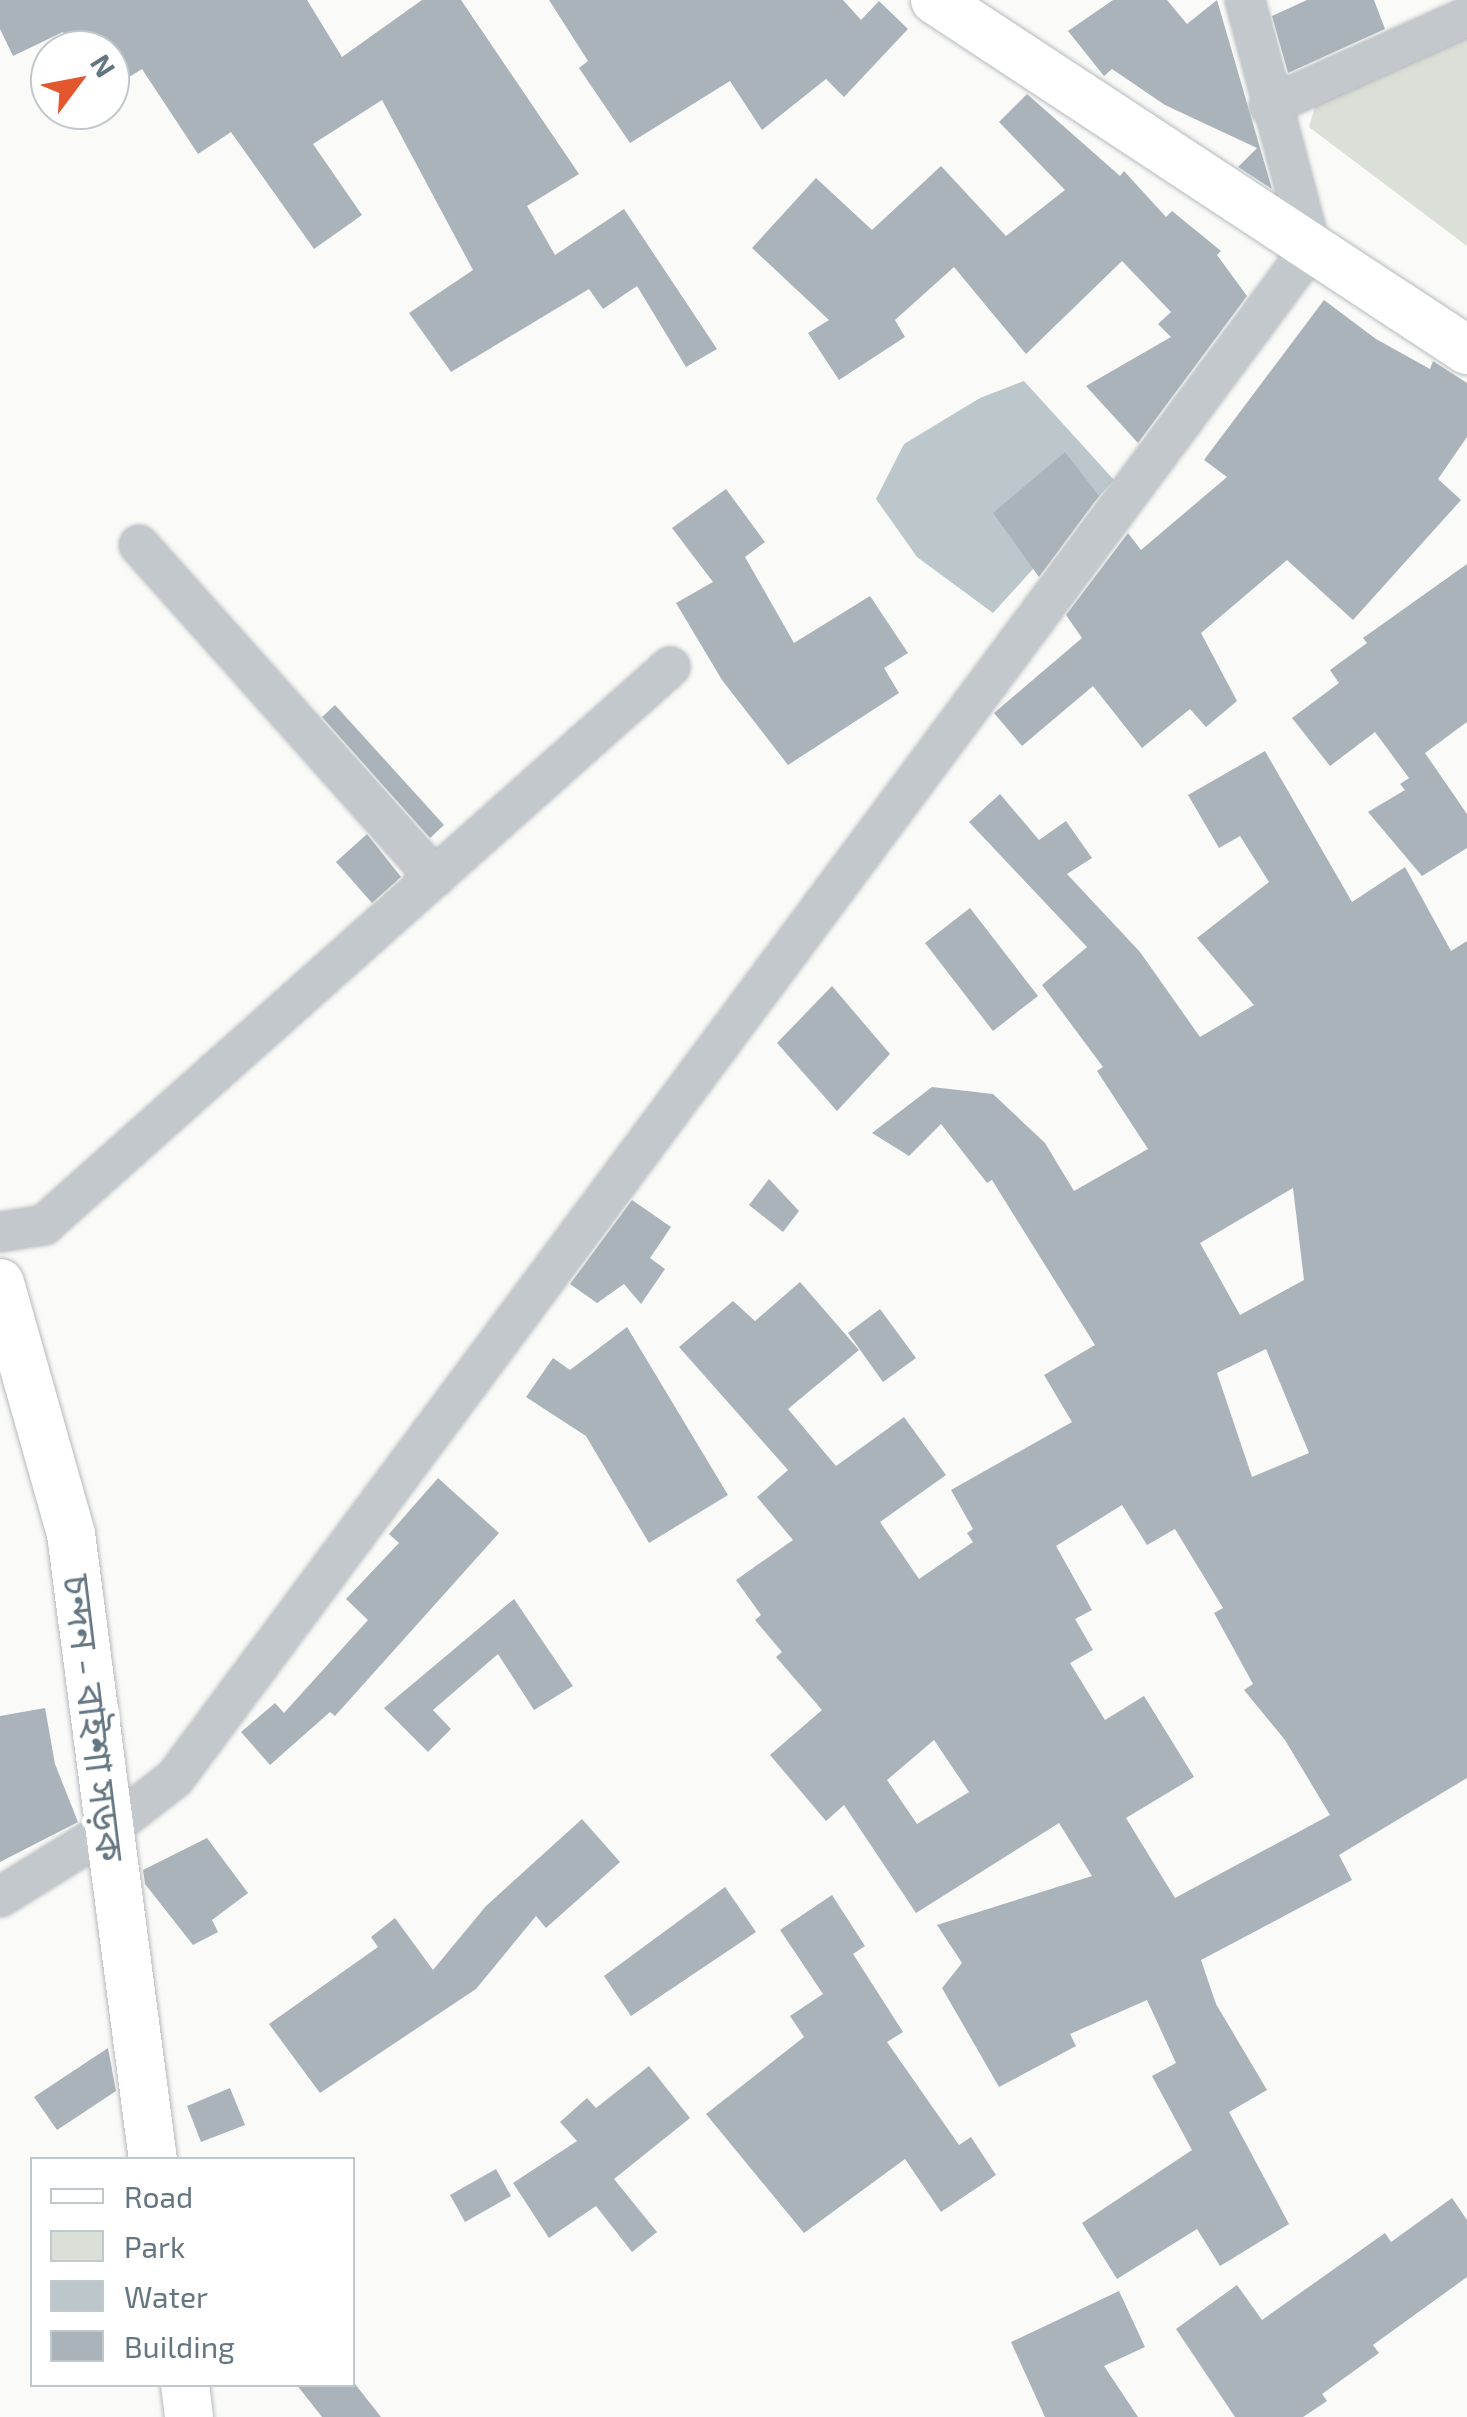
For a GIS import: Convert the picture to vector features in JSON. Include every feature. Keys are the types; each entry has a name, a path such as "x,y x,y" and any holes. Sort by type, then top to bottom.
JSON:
{"main road":[{"path":"936,0 1467,350"},
{"name":"চন্দন - বাইশা সড়ক","path":"0,1283 71,1534 154,2157"},
{"path":"185,2387 189,2417"}],"street":[{"path":"0,1897 108,1830 176,1778 1311,248 1269,106 1245,0"},
{"path":"1269,106 1467,17"},
{"path":"139,545 434,877"},
{"path":"0,1232 44,1225 670,667"}],"green space":[{"path":"1467,37 1467,246 1309,127 1319,93"}],"water":[{"path":"1024,381 1114,480 993,613 917,557 876,499 904,444 980,398"}],"building":[{"path":"0,0 307,0 342,57 422,0 461,0 579,174 527,206 555,255 624,209 717,349 686,367 637,286 603,309 589,289 451,372 409,313 473,270 382,100 313,144 362,215 314,249 231,132 198,154 142,69 130,76 130,30 30,30 30,48 13,56 0,29"},
{"path":"549,0 843,0 861,20 879,1 908,29 844,97 826,79 762,130 730,81 630,143 579,68 588,61"},
{"path":"1113,0 1167,0 1187,24 1217,0 1272,189 1238,167 1257,148 1165,105 1112,69 1104,76 1068,31"},
{"path":"1307,0 1374,0 1385,29 1288,73 1272,16"},
{"path":"1027,94 1120,176 1124,171 1166,217 1172,211 1221,251 1217,255 1247,296 1138,443 1086,386 1171,337 1158,324 1171,312 1122,261 1026,354 954,267 895,320 905,337 839,380 808,333 829,320 752,248 816,178 872,230 941,166 1006,236 1065,190 999,122"},
{"path":"1324,300 1376,339 1430,369 1433,361 1467,383 1467,437 1438,479 1461,500 1353,620 1287,560 1201,633 1237,701 1206,727 1190,709 1142,748 1093,686 1022,746 994,713 1082,638 1066,615 1128,533 1141,550 1227,477 1204,460"},
{"path":"1065,452 1099,496 1039,577 993,513"},
{"path":"726,489 765,542 745,557 794,643 870,596 908,653 884,668 899,693 788,765 722,680 676,603 713,582 672,528"},
{"path":"1467,564 1467,722 1425,753 1467,814 1467,848 1422,876 1368,812 1405,790 1400,784 1409,778 1375,732 1330,766 1292,718 1339,683 1330,670 1367,643 1363,638"},
{"path":"335,705 444,825 430,838 322,717"},
{"path":"1265,751 1352,902 1405,867 1451,951 1467,941 1467,1778 1339,1855 1352,1880 1201,1960 1216,2004 1267,2090 1229,2112 1289,2224 1220,2266 1197,2229 1117,2279 1082,2223 1192,2150 1152,2076 1176,2063 1147,2000 1070,2034 1076,2046 999,2087 942,1988 962,1963 937,1925 1092,1876 1059,1823 916,1913 844,1805 826,1821 770,1755 822,1710 776,1657 782,1652 755,1620 761,1615 736,1580 793,1540 757,1497 788,1470 679,1347 733,1301 755,1321 800,1282 859,1350 788,1409 836,1466 904,1417 946,1475 880,1522 919,1579 973,1542 967,1533 973,1529 951,1490 1072,1422 1044,1375 1095,1345 992,1180 987,1183 941,1124 909,1156 872,1133 932,1087 993,1094 1045,1143 1074,1191 1148,1149 1097,1071 1103,1067 1042,985 1087,947 969,822 1000,794 1039,840 1066,821 1092,858 1067,874 1140,952 1200,1037 1254,1005 1197,938 1269,882 1240,836 1219,848 1188,795","holes":["1293,1188 1304,1280 1240,1315 1200,1243","1266,1349 1309,1453 1252,1477 1217,1373","1122,1505 1147,1545 1175,1529 1223,1608 1214,1613 1253,1684 1244,1690 1285,1740 1330,1815 1175,1898 1126,1818 1194,1777 1144,1696 1105,1720 1070,1663 1093,1650 1075,1619 1092,1610 1056,1546","934,1740 969,1792 917,1824 887,1780"]},
{"path":"367,834 401,877 372,903 336,862"},
{"path":"970,908 1038,996 993,1031 925,943"},
{"path":"832,986 890,1054 837,1111 777,1043"},
{"path":"769,1179 799,1211 783,1232 749,1205"},
{"path":"632,1200 671,1227 650,1258 665,1269 641,1304 624,1284 597,1303 570,1284"},
{"path":"880,1309 916,1358 883,1382 848,1333"},
{"path":"627,1327 728,1495 649,1543 586,1436 526,1397 553,1358 570,1370"},
{"path":"438,1478 499,1533 335,1716 330,1712 270,1765 241,1732 275,1703 284,1713 368,1620 346,1599 399,1543 389,1534"},
{"path":"514,1599 573,1686 534,1710 498,1654 433,1710 451,1729 428,1752 384,1708"},
{"path":"45,1708 55,1764 78,1822 0,1862 0,1716"},
{"path":"582,1819 620,1862 546,1928 536,1916 476,1989 320,2093 269,2024 378,1947 371,1937 395,1918 433,1970 486,1906"},
{"path":"207,1838 248,1893 212,1920 218,1932 193,1945 145,1884 143,1870"},
{"path":"725,1887 756,1932 631,2016 604,1976"},
{"path":"832,1895 865,1946 853,1954 903,2032 887,2042 959,2145 971,2137 996,2175 941,2212 905,2159 804,2233 706,2114 804,2037 790,2016 823,1994 780,1930"},
{"path":"108,2048 116,2091 57,2130 34,2097"},
{"path":"649,2066 690,2118 614,2179 657,2232 632,2252 596,2206 549,2238 513,2183 577,2141 560,2122 587,2098 596,2108"},
{"path":"230,2088 245,2125 201,2142 187,2106"},
{"path":"496,2169 511,2196 465,2222 450,2195"},
{"path":"1452,2198 1467,2220 1467,2277 1373,2345 1379,2353 1322,2394 1327,2401 1303,2417 1235,2417 1176,2329 1237,2285 1262,2320 1385,2233 1391,2242"},
{"path":"1119,2291 1145,2347 1104,2366 1138,2417 1045,2417 1011,2342"},
{"path":"355,2384 381,2417 322,2417 298,2387"}]}
